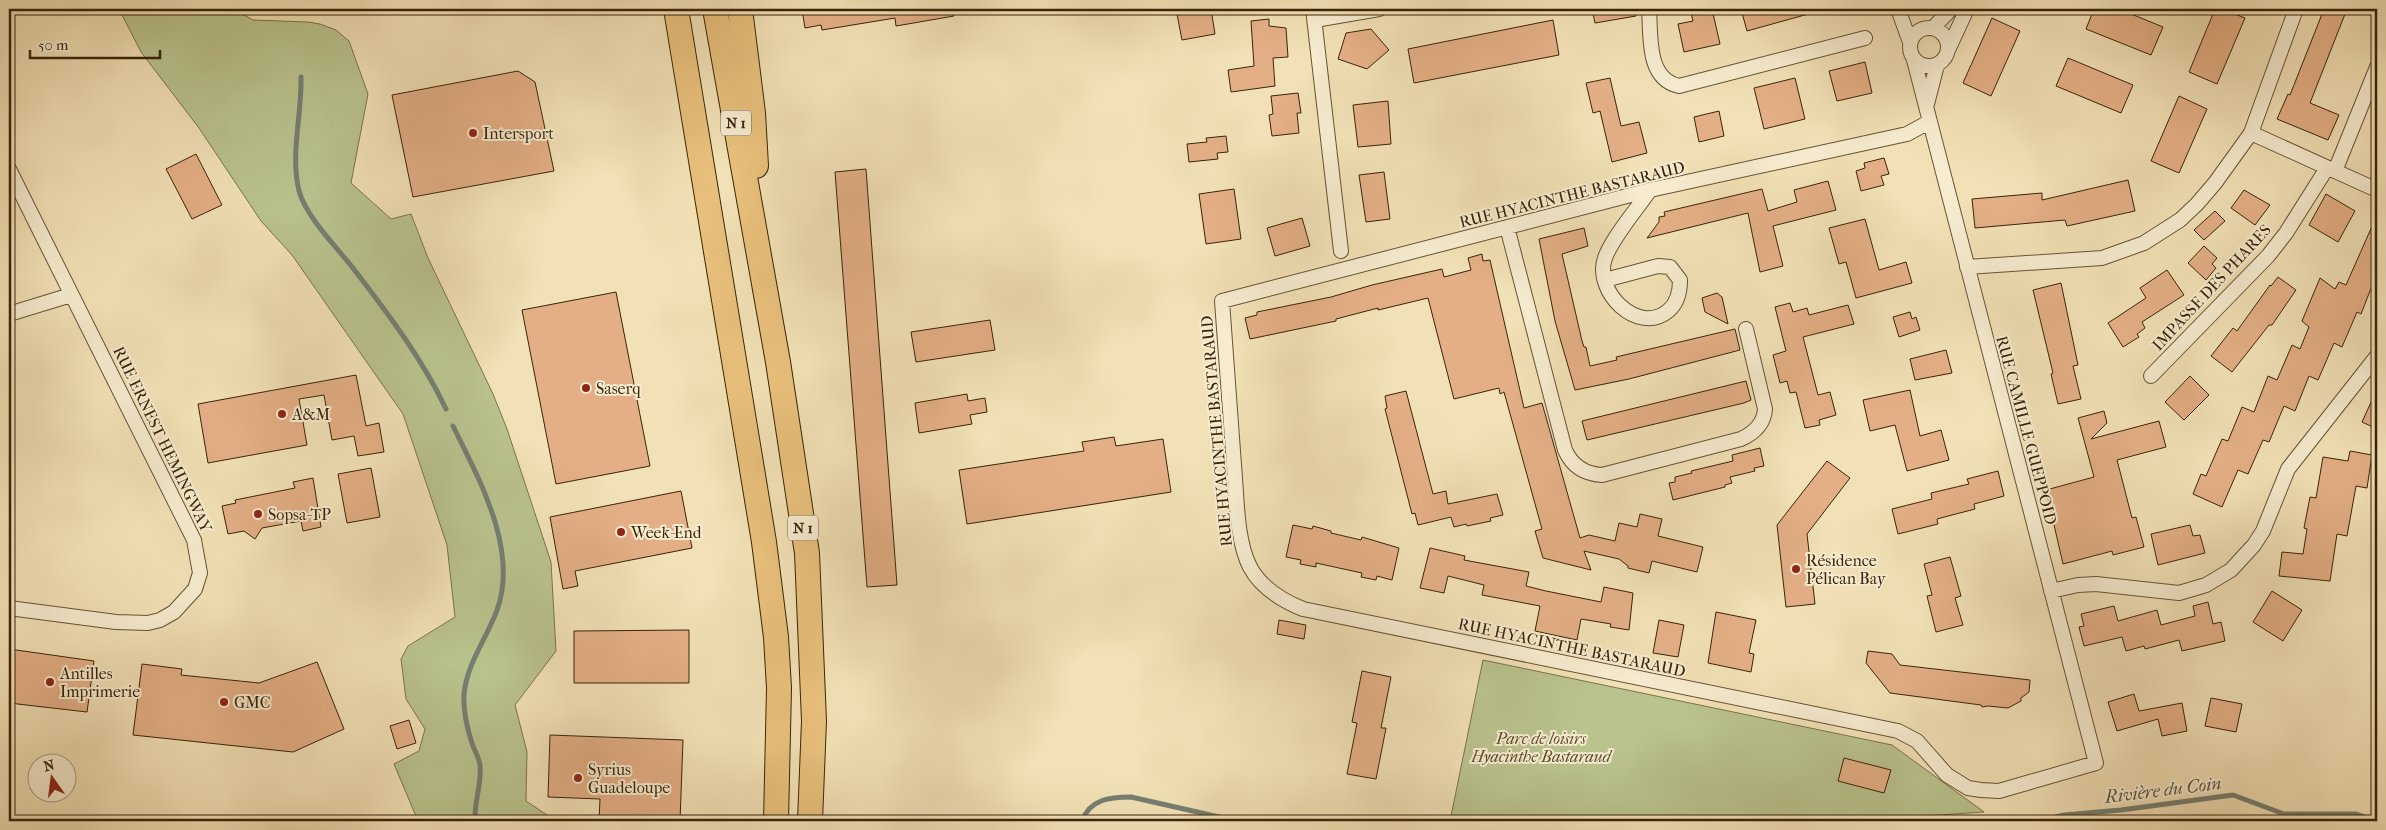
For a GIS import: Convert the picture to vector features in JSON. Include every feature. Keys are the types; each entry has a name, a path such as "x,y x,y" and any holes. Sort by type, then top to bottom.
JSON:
{"highway":[{"path":"661,9 690,94"},
{"name":"N 1","path":"676,9 764,542 776,637 779,688 776,821"},
{"name":"N 1","path":"715,9 779,372 807,553 814,712 810,821"},
{"path":"740,9 753,113 757,178 756,237"}],"street":[{"path":"1341,251 1314,14 1379,9"},
{"path":"1649,9 1655,66 1664,81 1679,86 1865,38"},
{"path":"1898,9 1910,42 1910,55 1914,60 1927,105"},
{"path":"1933,28 1951,9"},
{"path":"1914,60 1926,66 1942,61 1967,9"},
{"path":"1967,267 2102,258 2144,243 2163,232 2197,204 2215,183 2250,133 2296,9"},
{"path":"1910,42 1917,32 1922,29 1933,28 1938,30 1946,39 1948,51"},
{"path":"1927,105 1937,64"},
{"name":"IMPASSE DES PHARES","path":"2151,376 2268,256 2286,233 2331,170 2377,67"},
{"name":"RUE CAMILLE GUEPPOID","path":"1927,105 1929,122 2096,763"},
{"name":"RUE HYACINTHE BASTARAUD","path":"1929,122 1906,134 1650,190 1222,301 1238,516 1244,554 1262,584 1281,600 1302,609 1898,732 1916,741 1947,775 1968,788 1999,791 2096,763"},
{"path":"2250,133 2377,190"},
{"name":"RUE ERNEST HEMINGWAY","path":"9,169 194,540 200,573 195,589 186,602 174,612 148,623 116,622 9,608"},
{"path":"1605,280 1664,265 1670,267 1677,274 1680,289 1678,300 1671,309 1654,320 1638,318 1621,306 1612,296 1605,280 1602,267 1605,257 1650,190"},
{"path":"1507,228 1565,450 1568,457 1580,470 1602,475 1741,439 1754,432 1763,420 1765,409 1746,329"},
{"path":"9,314 71,295"},
{"path":"2051,591 2078,585 2096,584 2179,593 2206,585 2231,570 2254,545 2262,531 2288,469 2377,356"}],"green space":[{"path":"119,9 233,9 253,20 320,24 336,30 349,41 368,94 351,183 391,219 411,214 428,258 493,394 507,429 551,562 556,651 515,705 527,752 526,801 556,821 418,821 394,764 419,751 425,729 406,699 401,659 408,646 455,617 447,545 403,414 292,255 261,221 199,128 141,52"},
{"name":"Parc de loisirs Hyacinthe Bastaraud","path":"1483,660 1892,745 1984,812 1847,821 1450,821"}],"building":[{"path":"802,9 953,9 954,16 896,26 895,18 822,30 821,25 805,28"},
{"path":"1176,9 1211,9 1215,34 1182,40"},
{"path":"1592,9 1635,9 1636,16 1595,23"},
{"path":"1690,9 1712,9 1720,44 1684,52 1678,24 1693,21"},
{"path":"1741,9 1812,9 1812,13 1747,31"},
{"path":"2094,9 2119,9 2163,27 2151,55 2086,29"},
{"path":"2215,9 2222,9 2245,18 2217,84 2189,72"},
{"path":"2324,9 2347,9 2310,103 2339,115 2328,140 2277,119 2288,94 2290,95"},
{"path":"1992,18 2020,31 1991,96 1963,83"},
{"path":"1269,19 1269,26 1286,28 1288,57 1273,58 1275,86 1231,92 1228,70 1254,66 1251,21"},
{"path":"1553,20 1559,55 1414,83 1408,49"},
{"path":"1371,29 1389,50 1367,69 1338,59 1346,33"},
{"path":"2068,58 2133,85 2121,113 2056,86"},
{"path":"1865,62 1872,93 1837,101 1829,71"},
{"name":"Intersport","path":"518,71 535,82 554,171 413,197 392,95"},
{"path":"1610,78 1621,126 1639,122 1647,153 1612,162 1600,111 1593,113 1586,83"},
{"path":"1795,78 1805,119 1764,129 1754,88"},
{"path":"1298,93 1301,113 1297,113 1299,133 1272,136 1269,115 1273,114 1271,96"},
{"path":"2179,96 2207,109 2179,173 2151,161"},
{"path":"1388,101 1391,144 1358,147 1353,105"},
{"path":"1719,111 1724,136 1699,142 1694,117"},
{"path":"1226,136 1228,152 1217,153 1218,159 1189,162 1187,144 1207,142 1206,138"},
{"path":"196,154 222,205 192,219 166,169"},
{"path":"1884,158 1889,174 1881,176 1884,185 1861,191 1856,171 1865,168 1864,163"},
{"path":"866,169 897,585 867,587 835,172"},
{"path":"1384,172 1390,219 1366,222 1359,175"},
{"path":"2128,180 2135,211 2067,226 2065,220 1975,228 1972,199 2042,193 2042,200"},
{"path":"1828,181 1836,210 1773,226 1783,266 1760,272 1748,213 1647,238 1659,222 1659,217 1665,216 1664,212 1762,189 1768,211 1797,202 1794,190"},
{"path":"1234,189 1241,239 1206,244 1199,194"},
{"path":"2244,190 2270,205 2255,225 2231,208"},
{"path":"2326,194 2355,211 2338,242 2309,225"},
{"path":"2215,211 2225,221 2204,240 2194,230"},
{"path":"2377,215 2377,273 2361,314 2357,312 2342,347 2334,343 2318,380 2309,376 2295,411 2284,406 2269,442 2263,440 2248,474 2238,470 2222,507 2193,494 2201,474 2206,476 2222,439 2228,441 2242,407 2254,412 2268,376 2277,380 2292,345 2300,349 2309,327 2302,321 2320,278 2335,289 2339,282 2346,285"},
{"path":"1302,218 1310,246 1275,256 1267,228"},
{"path":"1865,219 1879,270 1906,262 1912,283 1856,298 1846,262 1839,264 1829,228"},
{"path":"1584,228 1588,246 1562,254 1582,341 1584,347 1586,347 1590,366 1617,360 1616,357 1735,329 1740,350 1629,379 1575,390 1555,321 1539,239"},
{"path":"2204,246 2217,258 2212,264 2216,268 2206,280 2188,263"},
{"path":"1482,254 1483,261 1490,260 1524,408 1542,403 1580,538 1589,535 1615,541 1619,523 1637,527 1640,514 1662,519 1658,536 1703,547 1697,572 1652,561 1649,573 1628,568 1619,559 1584,551 1591,570 1543,558 1535,531 1542,529 1504,392 1500,394 1499,388 1454,399 1428,298 1378,310 1378,308 1336,319 1336,321 1250,339 1245,318 1257,315 1257,312 1331,297 1372,285 1442,269 1444,277 1471,270 1468,258"},
{"path":"2167,270 2184,295 2142,322 2145,328 2137,334 2139,337 2123,347 2108,323 2146,298 2140,288"},
{"path":"2278,277 2296,290 2272,325 2269,325 2232,372 2211,356 2233,328 2237,331 2270,285"},
{"path":"2061,283 2078,365 2073,366 2081,399 2058,404 2051,374 2053,373 2033,290"},
{"name":"Saserq","path":"616,292 650,466 556,484 522,310"},
{"path":"1717,293 1722,297 1728,324 1705,312 1702,298"},
{"path":"1790,303 1793,312 1807,308 1809,315 1848,305 1854,324 1803,337 1818,395 1830,392 1836,415 1819,420 1820,425 1805,428 1796,392 1790,393 1787,381 1780,383 1773,355 1786,351 1775,307"},
{"path":"1910,312 1912,319 1916,317 1920,330 1899,337 1893,317"},
{"path":"990,320 995,350 916,362 911,332"},
{"path":"1946,350 1952,373 1915,380 1910,359"},
{"name":"A&M","path":"356,375 366,426 379,423 384,452 358,456 354,436 332,440 324,395 299,399 307,445 208,463 198,404"},
{"path":"2190,376 2209,395 2184,420 2165,402"},
{"path":"1746,381 1751,400 1744,403 1587,440 1582,421"},
{"path":"2377,389 2377,429 2362,422"},
{"path":"1910,390 1920,436 1941,430 1949,460 1907,471 1895,425 1870,431 1863,400"},
{"path":"1406,391 1433,494 1446,491 1448,504 1497,494 1503,515 1490,518 1491,521 1467,526 1466,524 1454,527 1451,517 1418,525 1415,513 1412,514 1385,409 1387,408 1385,396"},
{"path":"967,394 968,401 985,398 987,412 970,415 972,424 919,433 915,403"},
{"path":"2104,411 2107,423 2091,439 2159,421 2166,447 2117,460 2132,518 2136,517 2144,547 2113,555 2112,551 2063,564 2046,490 2094,477 2078,418"},
{"path":"1114,437 1116,446 1163,439 1171,492 967,524 959,470 1084,451 1082,442"},
{"path":"1760,448 1764,466 1754,468 1755,471 1730,477 1732,483 1725,485 1725,487 1673,500 1669,483 1675,482 1675,477 1692,473 1691,471 1733,461 1732,455"},
{"path":"2350,451 2372,455 2367,488 2356,486 2347,536 2337,534 2330,581 2279,576 2282,552 2303,554 2307,529 2304,528 2310,497 2316,498 2323,457 2348,461"},
{"name":"Résidence Pélican Bay","path":"1827,461 1850,478 1807,534 1815,604 1786,607 1777,525"},
{"path":"371,468 380,517 347,523 338,474"},
{"path":"1998,471 2004,496 1974,504 1975,509 1937,519 1938,524 1898,534 1892,509 1932,499 1931,493 1969,484 1967,479"},
{"name":"Sopsa-TP","path":"313,478 321,527 303,531 301,521 262,528 255,539 244,531 228,534 222,506 236,503 235,500 295,488 293,482"},
{"name":"Week-End","path":"681,491 692,548 575,571 578,586 563,589 550,517"},
{"path":"1293,525 1312,529 1313,526 1331,531 1331,533 1361,540 1362,537 1399,548 1392,580 1377,576 1376,580 1361,577 1362,573 1316,563 1316,567 1300,564 1301,560 1286,557"},
{"path":"2190,525 2193,536 2200,535 2205,553 2158,565 2151,534"},
{"path":"1430,548 1465,556 1464,560 1529,572 1526,586 1546,591 1601,602 1604,587 1633,593 1629,630 1610,627 1611,624 1581,619 1577,640 1535,631 1540,606 1482,595 1484,585 1448,576 1444,593 1420,588"},
{"path":"1950,557 1961,596 1955,598 1963,625 1936,632 1927,596 1932,595 1924,564"},
{"path":"2272,591 2302,610 2283,641 2253,622"},
{"path":"2208,602 2213,624 2221,622 2225,641 2182,651 2179,640 2145,649 2144,646 2126,651 2122,637 2084,646 2079,627 2084,626 2081,614 2114,606 2118,621 2157,610 2161,625 2195,616 2193,606"},
{"path":"1716,612 1756,620 1749,653 1754,654 1751,672 1708,663"},
{"path":"1279,620 1306,625 1304,639 1277,634"},
{"path":"1659,620 1684,625 1678,657 1653,653"},
{"path":"689,630 689,683 574,683 574,631"},
{"name":"Antilles Imprimerie","path":"9,649 94,661 87,712 9,703"},
{"path":"1868,651 1892,654 1900,665 2030,680 2029,692 2021,698 2021,701 2008,708 1982,707 1981,705 1890,693 1866,663"},
{"path":"317,662 344,729 293,752 133,735 142,664 182,669 181,675 259,683"},
{"path":"1362,671 1391,677 1381,728 1386,728 1376,779 1347,774 1357,723 1352,722"},
{"path":"2134,694 2139,711 2182,703 2187,731 2162,736 2158,719 2117,731 2108,702"},
{"path":"2211,698 2242,704 2236,732 2205,726"},
{"path":"409,720 416,743 397,749 390,726"},
{"path":"550,735 683,740 680,821 599,821 600,799 548,797"},
{"path":"1844,758 1891,770 1884,793 1838,781"}],"waterway":[{"path":"301,77 296,163 299,191 303,202 316,223 356,272 405,338 427,373 446,409"},
{"path":"453,426 474,469 493,515 500,539 503,563 502,587 497,610 473,661 464,694 467,725 480,765 475,821"},
{"name":"Rivière du Coin","path":"2038,821 2064,815 2121,810 2233,795 2284,814 2356,814 2377,821"},
{"name":"Rivière du Coin","path":"1082,821 1090,808 1095,804 1108,799 1131,797 1237,821"}],"place":[{"name":"Intersport","path":"473,133"},
{"name":"Saserq","path":"586,388"},
{"name":"A&M","path":"282,414"},
{"name":"Sopsa-TP","path":"258,514"},
{"name":"Week-End","path":"621,532"},
{"name":"Résidence Pélican Bay","path":"1796,569"},
{"name":"Antilles Imprimerie","path":"50,682"},
{"name":"GMC","path":"224,702"},
{"name":"Syrius Guadeloupe","path":"578,778"}]}
